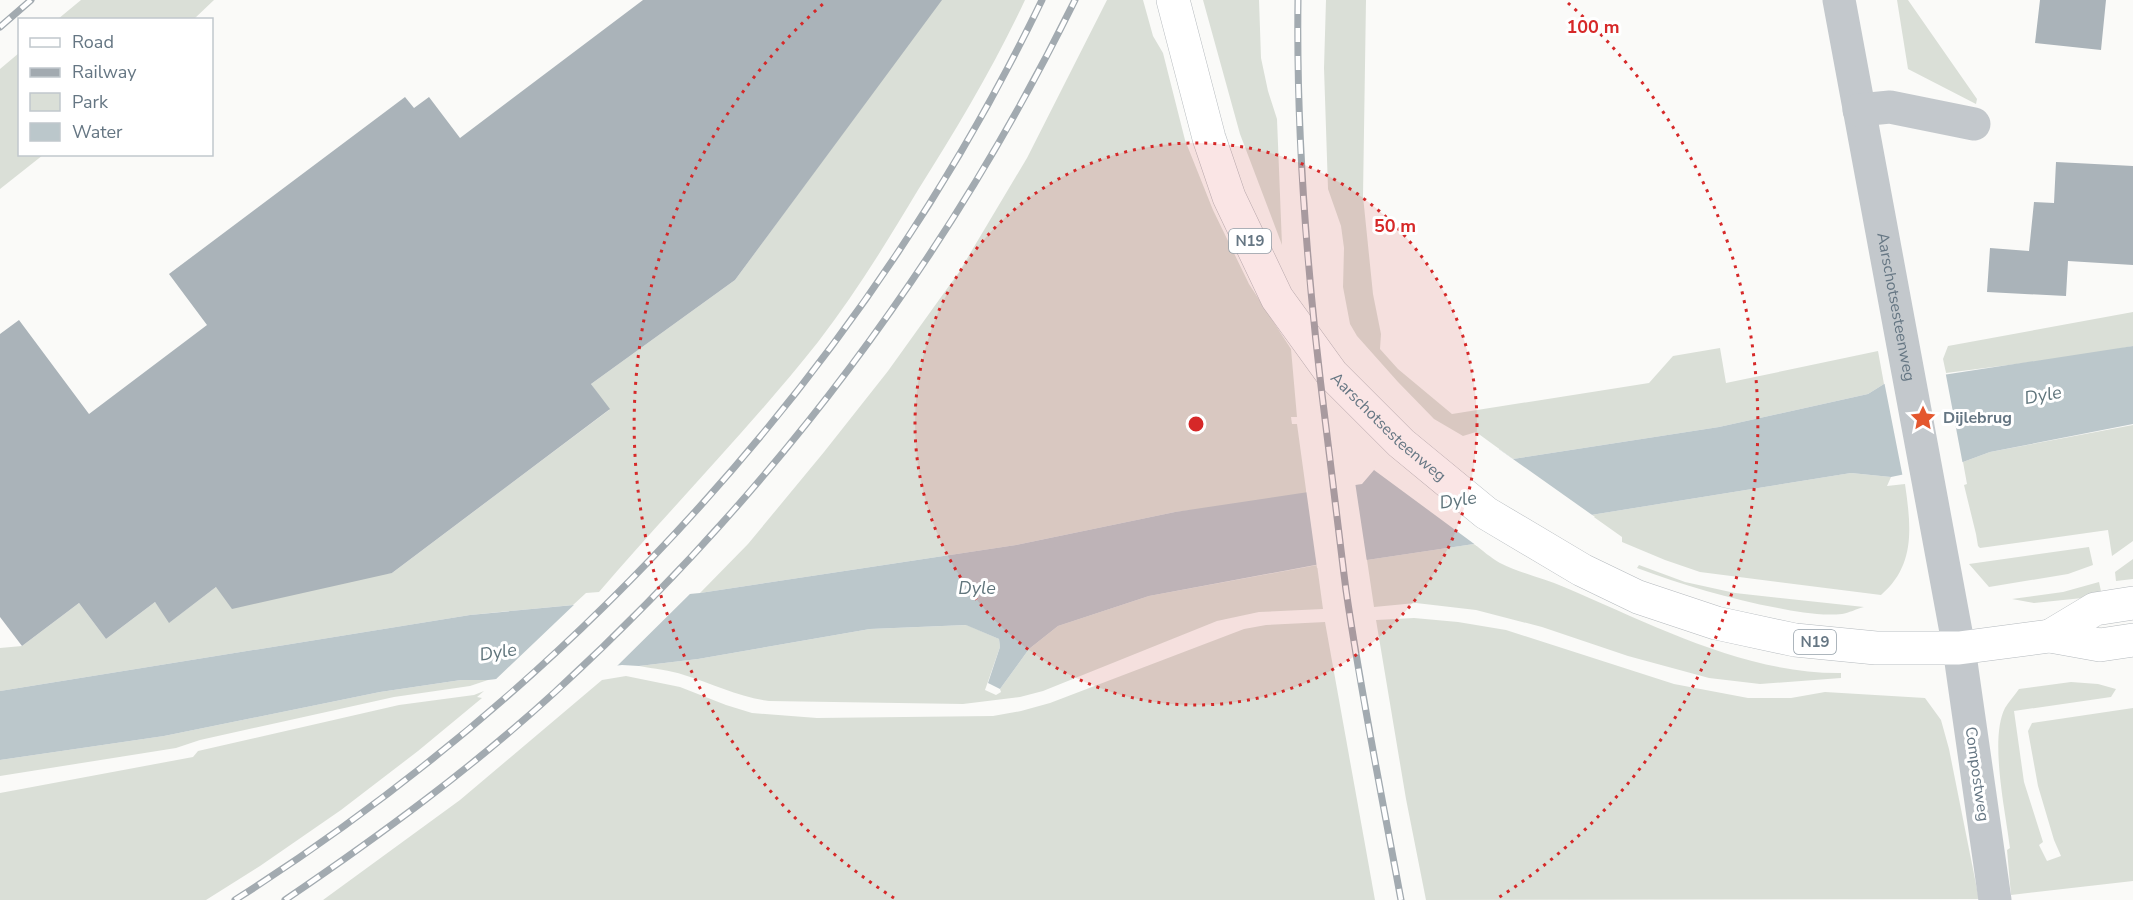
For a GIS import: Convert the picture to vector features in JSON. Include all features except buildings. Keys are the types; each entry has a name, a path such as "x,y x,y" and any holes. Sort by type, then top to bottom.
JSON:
{"main road":[{"name":"Aarschotsesteenweg","path":"1173,0 1209,138 1228,197 1277,298 1332,374 1401,442 1486,513 1582,570 1638,597 1716,623 1795,640 1876,648 1959,648 2050,636 2100,645 2133,640"},
{"name":"Aarschotsesteenweg","path":"2050,636 2095,609 2133,603"}],"street":[{"name":"Aarschotsesteenweg","path":"1839,0 1959,648"},
{"path":"1859,110 1890,107 1974,124"},
{"name":"Compostweg","path":"1959,648 1995,900"}],"green space":[{"path":"81,0 214,0 195,18 59,18"},
{"path":"941,0 1025,0 1001,49 961,120 858,287 832,324 765,406 599,592 586,593 573,605 470,615 0,691 0,648 22,646 79,603 106,639 155,602 170,622 216,587 392,573 609,410 591,384 735,280"},
{"path":"1107,0 1143,0 1153,36 1163,53 1185,140 1213,210 1249,284 1291,349 1297,417 1291,417 1292,424 1297,424 1307,497 1175,512 1016,545 700,593 748,544 824,452 888,371 959,272 1027,158"},
{"path":"1203,0 1259,0 1261,58 1277,119 1282,245 1240,134"},
{"path":"1326,0 1366,0 1363,196 1373,294 1381,334 1380,349 1398,369 1452,414 1649,383 1673,356 1720,348 1726,383 1878,351 1884,384 1868,394 1719,427 1513,459 1476,432 1463,436 1434,419 1357,336 1350,324 1343,287 1344,248 1341,226 1328,189 1324,68"},
{"path":"1897,0 1908,0 1977,99 1976,104 1908,69"},
{"path":"18,54 18,156 42,156 0,189 0,69"},
{"path":"2133,312 2133,346 2093,354 1946,373 1943,359 1948,346"},
{"path":"2133,425 2133,541 2112,556 2108,530 1980,548 1978,546 1964,485 1967,484 1963,462 1990,452"},
{"path":"1851,473 1891,477 1887,486 1905,484 1909,515 1906,558 1892,583 1881,595 1700,572 1622,542 1622,537 1591,515"},
{"path":"1474,544 1508,567 1564,587 1699,644 1769,665 1805,671 1841,673 1841,678 1760,684 1709,678 1628,656 1542,627 1476,610 1416,603 1374,607 1367,560"},
{"path":"2089,547 2093,565 2068,574 1989,587 1969,564"},
{"path":"2133,559 2133,579 2116,581 2115,572"},
{"path":"1317,565 1323,609 1259,612 1217,621 1043,691 1020,697 963,704 769,701 737,693 679,673 639,666 698,659 870,629 967,625 999,639 1000,647 985,690 996,695 1001,692 1000,689 1029,649 1058,626 1149,596"},
{"path":"1639,565 1685,582 1735,593 1864,607 1834,614 1786,609 1689,586 1637,568"},
{"path":"2099,582 2102,596 2034,603 2012,599 2063,592"},
{"path":"1414,618 1506,630 1674,684 1748,698 1791,698 1825,692 1925,698 1941,720 1949,749 1979,899 1426,900 1406,799 1376,620"},
{"path":"1325,622 1375,900 323,900 460,800 602,680 626,676 680,687 752,713 817,718 993,716 1050,703 1244,629 1266,625"},
{"path":"461,680 488,680 470,686 394,697 200,740 176,748 0,776 0,760 164,736 380,692"},
{"path":"2071,682 2098,684 2116,689 2111,697 2014,711 2024,782 2043,842 2039,845 2047,861 2061,856 2038,786 2028,731 2032,723 2133,708 2133,881 2011,895 2007,850 2010,848 1998,757 2000,721 2005,708 2019,689"},
{"path":"484,691 477,697 482,698 341,810 206,900 0,900 0,793 193,757 198,751 399,705 474,695"}],"water":[{"name":"Dyle","path":"2133,346 2133,424 1990,452 1963,462 1891,477 1851,473 1591,515 1474,544 1367,560 1358,557 1149,596 1058,626 1029,649 1000,689 988,683 1000,647 999,639 966,625 870,629 698,659 488,680 461,680 380,692 164,736 0,760 0,691 470,615 700,593 1016,545 1175,512 1362,484 1374,470 1499,449 1513,459 1719,427 1868,394 1884,384"}],"pier":[{"name":"Dijlebrug","path":"1945,370 1963,465 1903,478 1884,381"},
{"path":"1496,447 1595,517 1477,546 1374,470 1377,466"},
{"path":"1355,482 1367,562 1358,560 1317,568 1306,489"},
{"path":"694,590 614,669 493,682 577,602"}],"railway":[{"path":"0,27 31,0"},
{"path":"235,900 360,814 480,719 594,616 700,506 799,388 890,265 971,135 1042,0"},
{"path":"285,900 424,801 491,748 555,692 634,616 709,537 780,455 848,370 911,282 970,191 1024,97 1075,0"},
{"path":"1298,0 1299,108 1304,214 1320,374 1352,629 1401,900"}],"place":[{"name":"Dijlebrug","path":"1923,418"}]}
